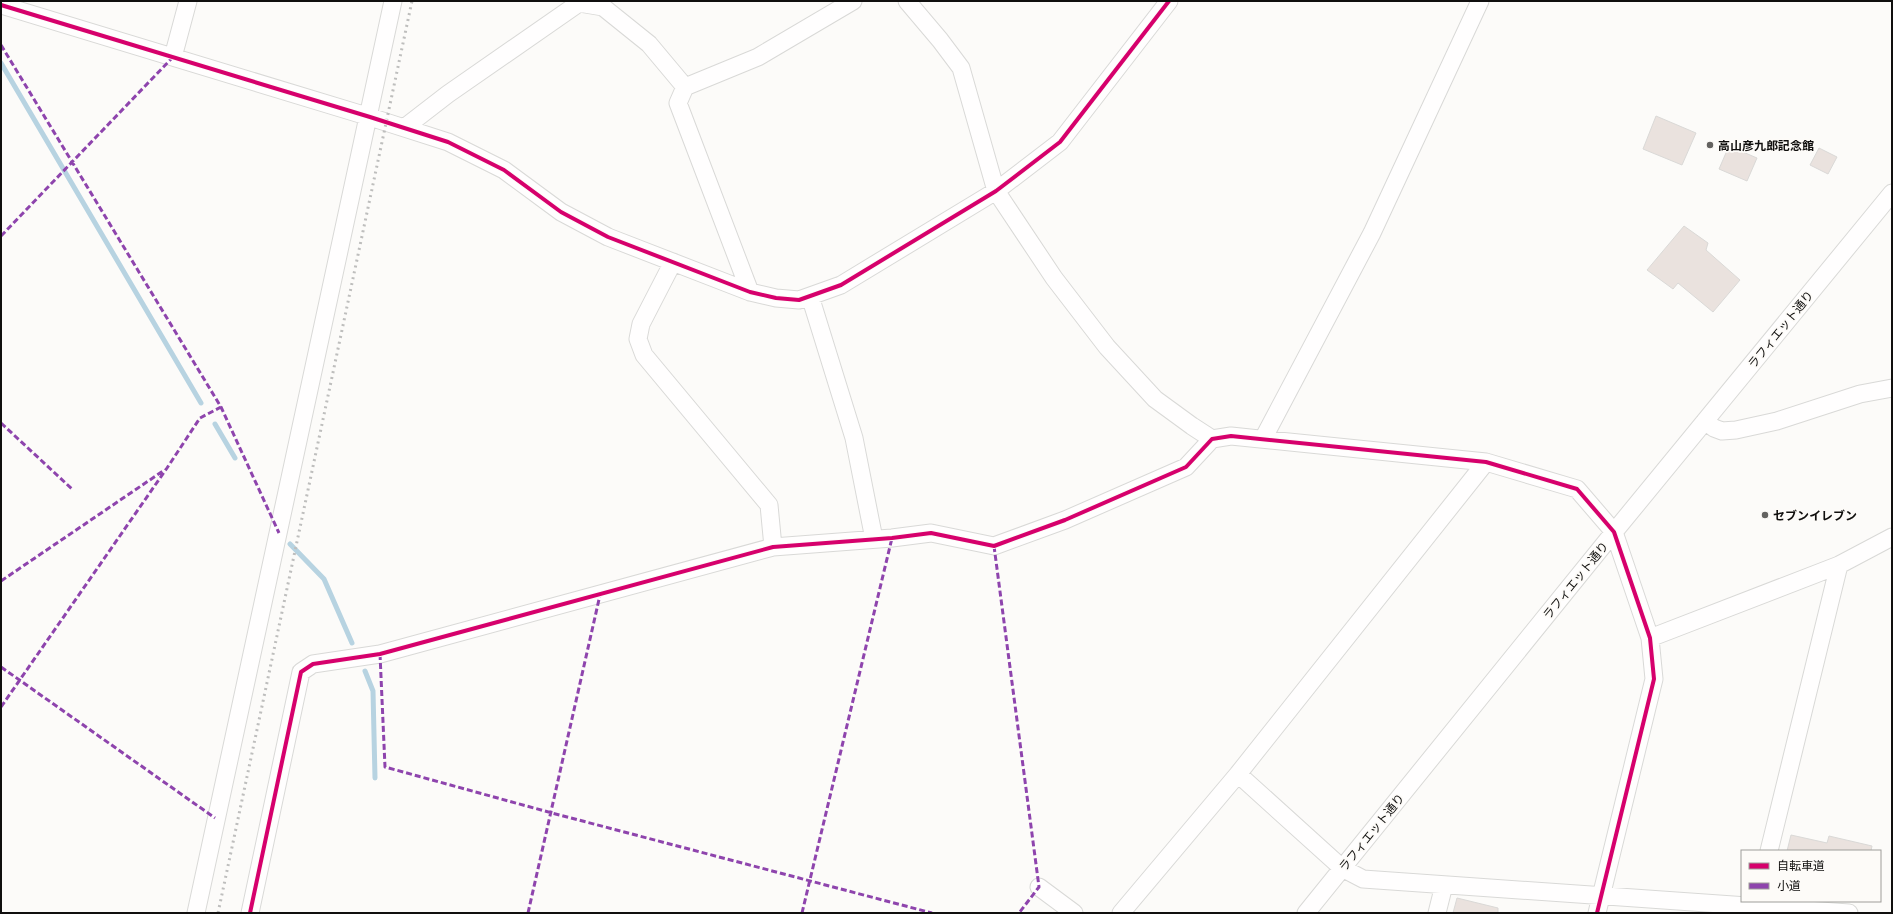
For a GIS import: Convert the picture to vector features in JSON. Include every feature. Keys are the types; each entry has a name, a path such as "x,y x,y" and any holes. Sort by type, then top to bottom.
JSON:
{"street":[{"path":"173,57 188,1"},
{"path":"196,913 215,818 370,117 393,1"},
{"path":"750,292 678,103 685,87 758,57 853,1"},
{"path":"907,1 940,40 961,68 996,191 1054,278 1107,347 1155,399 1192,426 1212,438 1231,436 1486,462 1577,489 1614,532 1650,638 1654,679 1597,913"},
{"path":"1,5 448,142 504,170 561,212 608,238 750,292 776,298 799,300 841,285 996,191 1060,142 1169,1"},
{"path":"1263,439 1372,233 1480,1"},
{"path":"404,128 448,94 579,3 601,4 649,44 685,87"},
{"name":"ラフィエット通り","path":"1306,913 1614,532 1892,193"},
{"path":"673,262 642,324 638,339 644,355 769,505 773,547"},
{"path":"810,296 854,438 874,539"},
{"path":"1705,421 1714,428 1722,431 1736,430 1784,419 1860,394 1892,388"},
{"path":"250,913 301,672 313,664 380,654 773,547 931,533 994,546 1065,520 1186,467 1212,438"},
{"path":"1122,913 1238,774 1486,462"},
{"path":"1650,638 1839,565 1892,537"},
{"path":"1769,850 1839,565"},
{"path":"1238,774 1342,868 1363,879 1849,913"},
{"path":"1437,913 1444,885"},
{"path":"1039,887 1074,913"}],"building":[{"path":"1656,116 1696,133 1682,165 1643,149"},
{"path":"1729,146 1757,158 1747,181 1719,169"},
{"path":"1819,148 1837,157 1828,174 1810,165"},
{"path":"1684,226 1708,243 1706,250 1740,280 1713,312 1678,283 1673,289 1647,270"},
{"path":"1791,835 1827,843 1829,836 1872,846 1871,850 1787,850"},
{"path":"1457,898 1498,908 1498,913 1453,913"}],"waterway":[{"path":"1,63 201,403"},
{"path":"215,424 235,458"},
{"path":"290,544 324,579 352,643"},
{"path":"365,671 373,691 375,778"}],"railway":[{"path":"218,913 412,1"}],"marked path":[{"path":"1,45 221,407 279,533"},
{"path":"1,236 173,57"},
{"path":"1,707 200,418 221,407"},
{"path":"1,423 72,489"},
{"path":"1,581 163,471"},
{"path":"802,913 892,538"},
{"path":"994,546 1039,887 1019,913"},
{"path":"528,913 600,595"},
{"path":"380,654 385,767 552,813 932,913"},
{"path":"1,667 215,818"}],"cycle path":[{"path":"1,5 448,142 504,170 561,212 608,237 750,292 776,298 799,300 841,285 996,191 1060,142 1169,1"},
{"path":"250,913 301,672 313,664 380,654 773,547 892,538 931,533 994,546 1065,520 1186,467 1212,439 1231,436 1486,462 1577,489 1614,532 1650,638 1654,679 1597,913"}],"place":[{"name":"高山彦九郎記念館","path":"1710,145"},
{"name":"セブンイレブン","path":"1765,515"}]}
